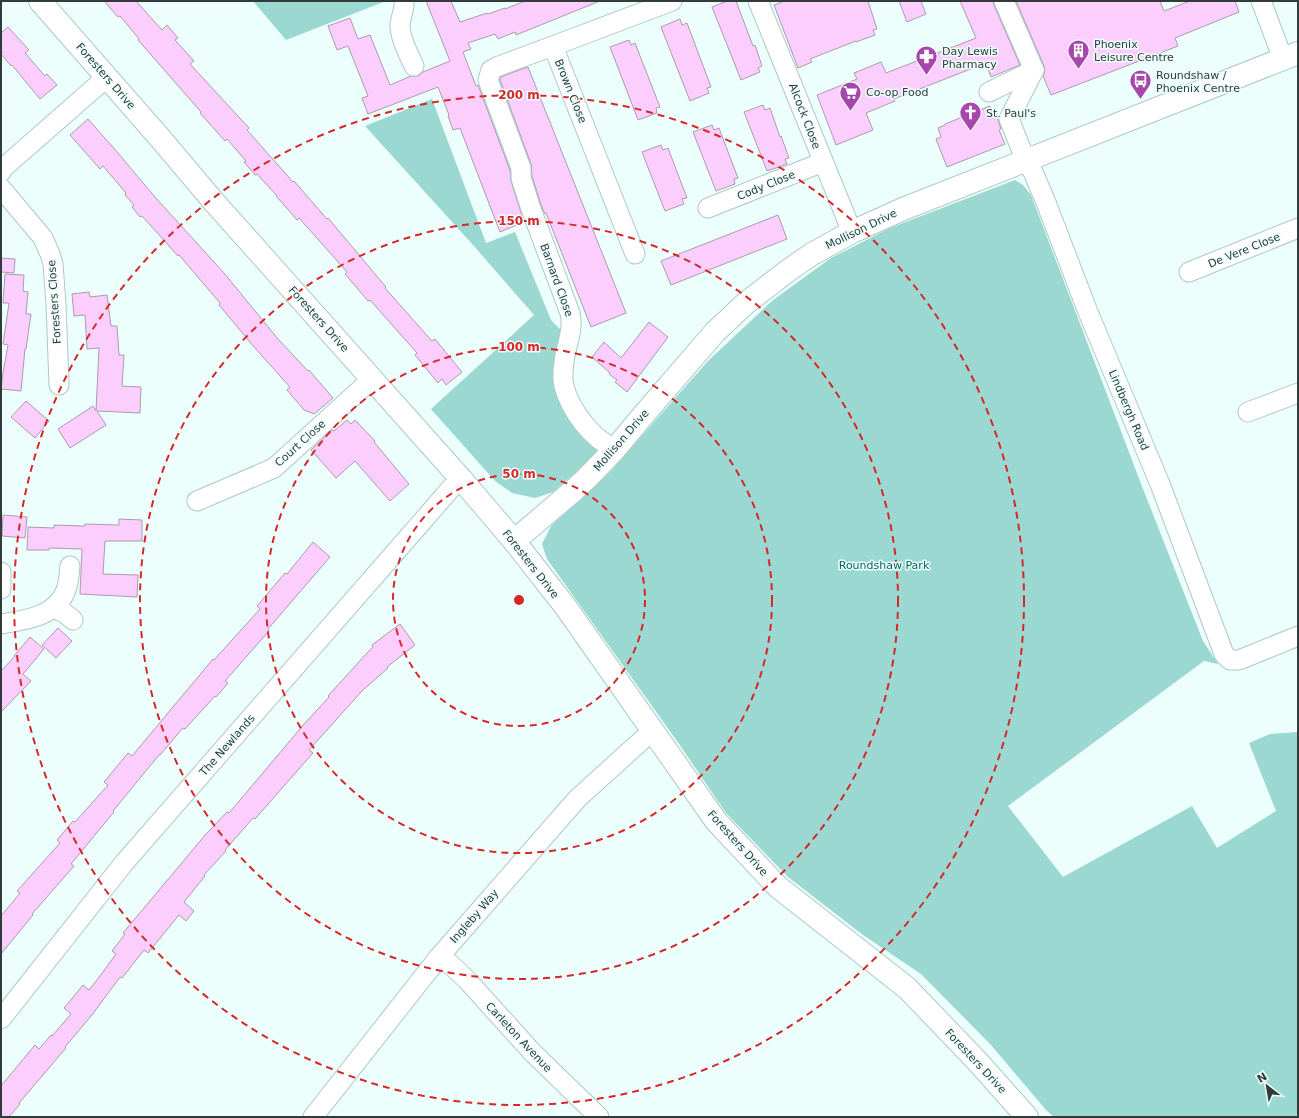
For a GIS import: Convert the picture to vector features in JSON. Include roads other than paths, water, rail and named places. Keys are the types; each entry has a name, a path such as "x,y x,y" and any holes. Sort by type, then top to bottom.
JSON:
{"main road":[{"name":"Foresters Drive","path":"40,1 214,202 462,480 514,541 565,606 716,821 778,887 907,988 977,1061 1027,1117"},
{"name":"Mollison Drive","path":"514,541 573,491 615,450 723,324 751,299 812,254 852,232 902,209 1291,56"}],"street":[{"path":"404,1 400,27 401,34 414,66"},
{"name":"Brown Close","path":"635,254 553,46 672,1"},
{"name":"Alcock Close","path":"758,1 852,232"},
{"path":"989,92 1034,70 1004,1"},
{"path":"1261,1 1291,56"},
{"name":"Barnard Close","path":"553,46 491,70 488,80 521,168 520,178 572,322 572,330 567,344 563,385 573,408 590,431 606,446 615,450"},
{"name":"Lindbergh Road","path":"1034,70 1009,119 1026,161 1033,172 1045,200 1088,312 1160,484 1224,654 1230,660 1239,660 1298,636"},
{"path":"1,172 3,168 107,77"},
{"name":"Cody Close","path":"708,208 823,162"},
{"name":"Foresters Close","path":"1,188 43,238 53,264 56,304 58,384"},
{"name":"De Vere Close","path":"1189,272 1298,228"},
{"name":"Court Close","path":"197,501 274,468 372,379"},
{"path":"1248,412 1298,393"},
{"name":"The Newlands","path":"1,1019 124,863 427,515 452,487 462,480"},
{"path":"1,624 33,619 53,609 63,597 67,589 70,566"},
{"path":"1,572 1,589"},
{"path":"53,609 65,612 73,620"},
{"name":"Ingleby Way","path":"313,1117 439,957 577,800 652,731"},
{"name":"Carleton Avenue","path":"439,957 449,963 468,981 532,1052 599,1117"}],"place":[{"name":"Phoenix Leisure Centre","path":"1078,70"},
{"name":"Day Lewis Pharmacy","path":"927,76"},
{"name":"Roundshaw / Phoenix Centre","path":"1141,100"},
{"name":"Co-op Food","path":"850,112"},
{"name":"St. Paul's","path":"970,132"}],"park label":[{"name":"Roundshaw Park","path":"884,565"}]}
